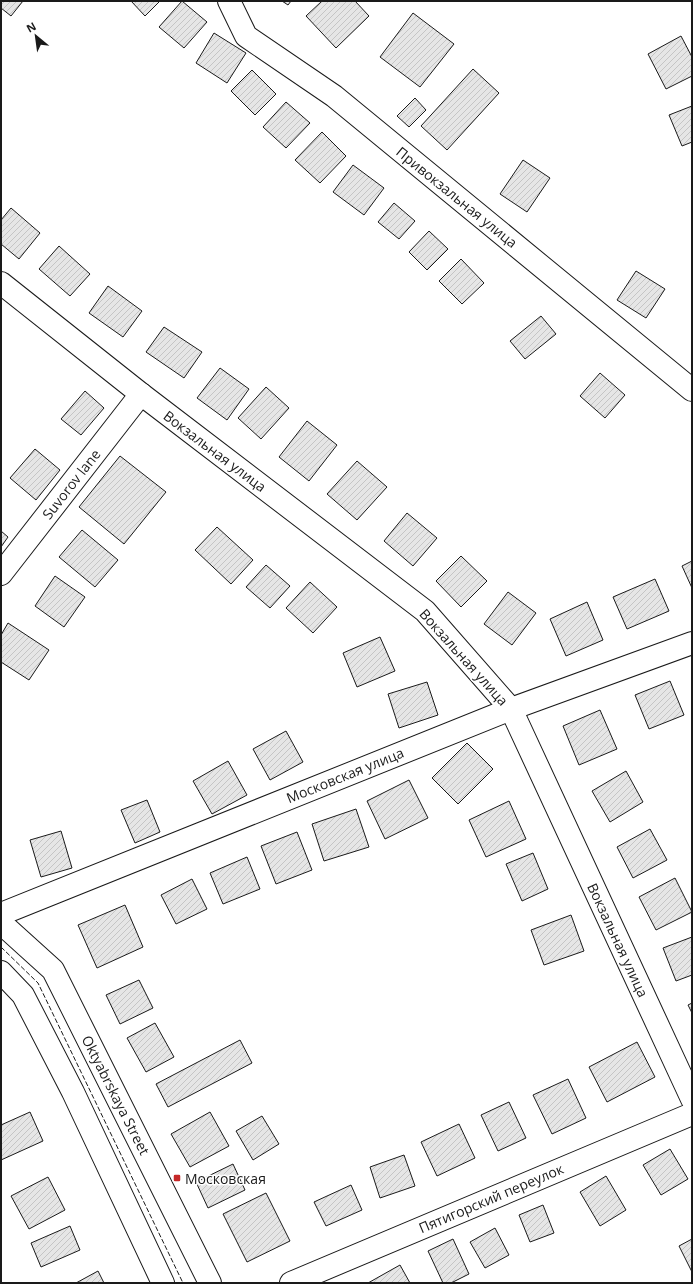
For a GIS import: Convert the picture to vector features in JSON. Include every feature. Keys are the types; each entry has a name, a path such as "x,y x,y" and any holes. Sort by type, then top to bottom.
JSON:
{"street":[{"name":"Привокзальная улица","path":"229,1 246,36 334,96 692,390"},
{"name":"Вокзальная улица","path":"1,283 142,394 425,611 510,709 692,1099"},
{"name":"Suvorov lane","path":"1,574 142,394"},
{"name":"Московская улица","path":"1,914 510,709 692,642"},
{"name":"Oktyabrskaya Street","path":"1,923 53,970 210,1283"},
{"path":"1,972 23,995 73,1092 163,1283"},
{"name":"Пятигорский переулок","path":"291,1283 692,1114"}],"building":[{"path":"1,1 23,1 11,16 1,8"},
{"path":"131,1 160,1 145,16"},
{"path":"182,1 207,22 184,48 159,27"},
{"path":"282,1 291,1 288,5"},
{"path":"322,1 355,1 369,16 336,48 306,16"},
{"path":"413,13 454,44 420,87 380,57"},
{"path":"214,33 246,53 227,83 196,63"},
{"path":"681,36 692,57 692,76 666,89 648,54"},
{"path":"473,69 499,93 447,150 421,126"},
{"path":"252,70 276,94 255,115 231,91"},
{"path":"415,98 426,110 409,127 397,116"},
{"path":"286,102 310,123 286,148 263,127"},
{"path":"692,106 692,142 682,146 669,115"},
{"path":"322,132 346,156 320,183 295,160"},
{"path":"523,160 550,178 527,212 500,194"},
{"path":"353,165 384,188 364,215 333,192"},
{"path":"394,203 415,221 399,239 378,222"},
{"path":"11,208 40,233 19,259 1,244 1,220"},
{"path":"429,231 448,249 427,270 409,252"},
{"path":"59,246 90,274 70,296 39,269"},
{"path":"461,259 484,283 462,304 439,281"},
{"path":"636,271 665,289 646,318 617,300"},
{"path":"108,286 142,311 123,337 89,313"},
{"path":"541,316 556,334 525,359 510,341"},
{"path":"164,327 202,352 184,378 146,352"},
{"path":"220,368 249,389 227,420 197,398"},
{"path":"600,373 625,395 605,418 580,396"},
{"path":"266,387 289,408 261,439 238,418"},
{"path":"85,391 104,408 81,435 61,419"},
{"path":"307,421 337,445 309,481 279,457"},
{"path":"35,449 60,470 36,500 10,478"},
{"path":"120,456 166,492 124,544 79,507"},
{"path":"357,461 387,487 357,520 327,494"},
{"path":"407,513 437,538 413,566 384,541"},
{"path":"217,527 253,560 231,584 195,550"},
{"path":"82,530 118,560 95,587 59,557"},
{"path":"1,531 8,537 1,547"},
{"path":"461,556 487,581 461,607 436,581"},
{"path":"692,561 692,588 682,566"},
{"path":"266,565 290,586 270,608 246,587"},
{"path":"55,576 85,597 64,627 35,606"},
{"path":"655,579 669,611 627,629 613,597"},
{"path":"310,582 337,607 313,633 286,608"},
{"path":"508,592 536,613 512,645 484,624"},
{"path":"587,602 603,640 566,656 550,619"},
{"path":"8,623 49,650 29,680 1,662 1,635"},
{"path":"380,637 395,671 357,687 343,653"},
{"path":"670,681 684,715 649,729 635,695"},
{"path":"427,682 438,715 399,728 388,694"},
{"path":"600,710 617,749 579,765 563,726"},
{"path":"286,731 303,762 270,780 253,749"},
{"path":"467,743 493,769 458,804 432,778"},
{"path":"228,761 247,795 212,814 193,781"},
{"path":"626,771 643,802 610,822 592,791"},
{"path":"409,780 428,818 385,839 367,801"},
{"path":"147,800 160,832 135,843 121,810"},
{"path":"509,801 526,839 486,857 469,820"},
{"path":"356,809 369,847 324,861 312,824"},
{"path":"650,829 667,860 633,878 617,847"},
{"path":"61,831 72,868 41,877 30,840"},
{"path":"297,832 312,870 276,884 261,846"},
{"path":"533,853 548,889 522,901 506,864"},
{"path":"247,857 260,889 223,904 210,873"},
{"path":"675,878 692,912 656,930 639,897"},
{"path":"192,879 207,909 176,924 161,895"},
{"path":"125,905 143,947 97,968 78,925"},
{"path":"571,915 584,951 544,965 531,930"},
{"path":"692,937 692,975 676,981 663,948"},
{"path":"139,980 153,1008 120,1024 106,995"},
{"path":"692,1003 692,1013 688,1005"},
{"path":"155,1023 174,1057 146,1072 127,1038"},
{"path":"240,1040 252,1063 168,1107 156,1084"},
{"path":"637,1042 655,1077 607,1102 589,1067"},
{"path":"568,1079 586,1118 552,1134 533,1095"},
{"path":"509,1102 526,1138 498,1151 481,1115"},
{"path":"30,1112 43,1141 1,1160 1,1125"},
{"path":"210,1112 229,1146 190,1167 171,1134"},
{"path":"262,1116 279,1144 253,1160 236,1131"},
{"path":"459,1124 475,1158 437,1176 421,1142"},
{"path":"670,1149 688,1179 661,1195 643,1165"},
{"path":"404,1155 415,1186 380,1198 370,1167"},
{"path":"233,1164 245,1190 208,1208 196,1182"},
{"path":"606,1176 626,1210 600,1226 580,1192"},
{"path":"48,1177 65,1210 29,1229 11,1196"},
{"path":"351,1185 362,1210 326,1226 314,1202"},
{"path":"266,1193 290,1241 247,1262 223,1214"},
{"path":"543,1205 554,1233 530,1242 519,1215"},
{"path":"70,1226 80,1250 41,1267 31,1243"},
{"path":"495,1228 509,1255 485,1268 470,1242"},
{"path":"453,1239 469,1274 451,1283 443,1283 428,1251"},
{"path":"692,1239 692,1272 679,1246"},
{"path":"400,1265 410,1283 368,1283"},
{"path":"98,1271 104,1283 76,1283"}],"fence":[{"path":"1,947 38,983 183,1283"}],"place":[{"name":"Московская","path":"177,1178"}]}
